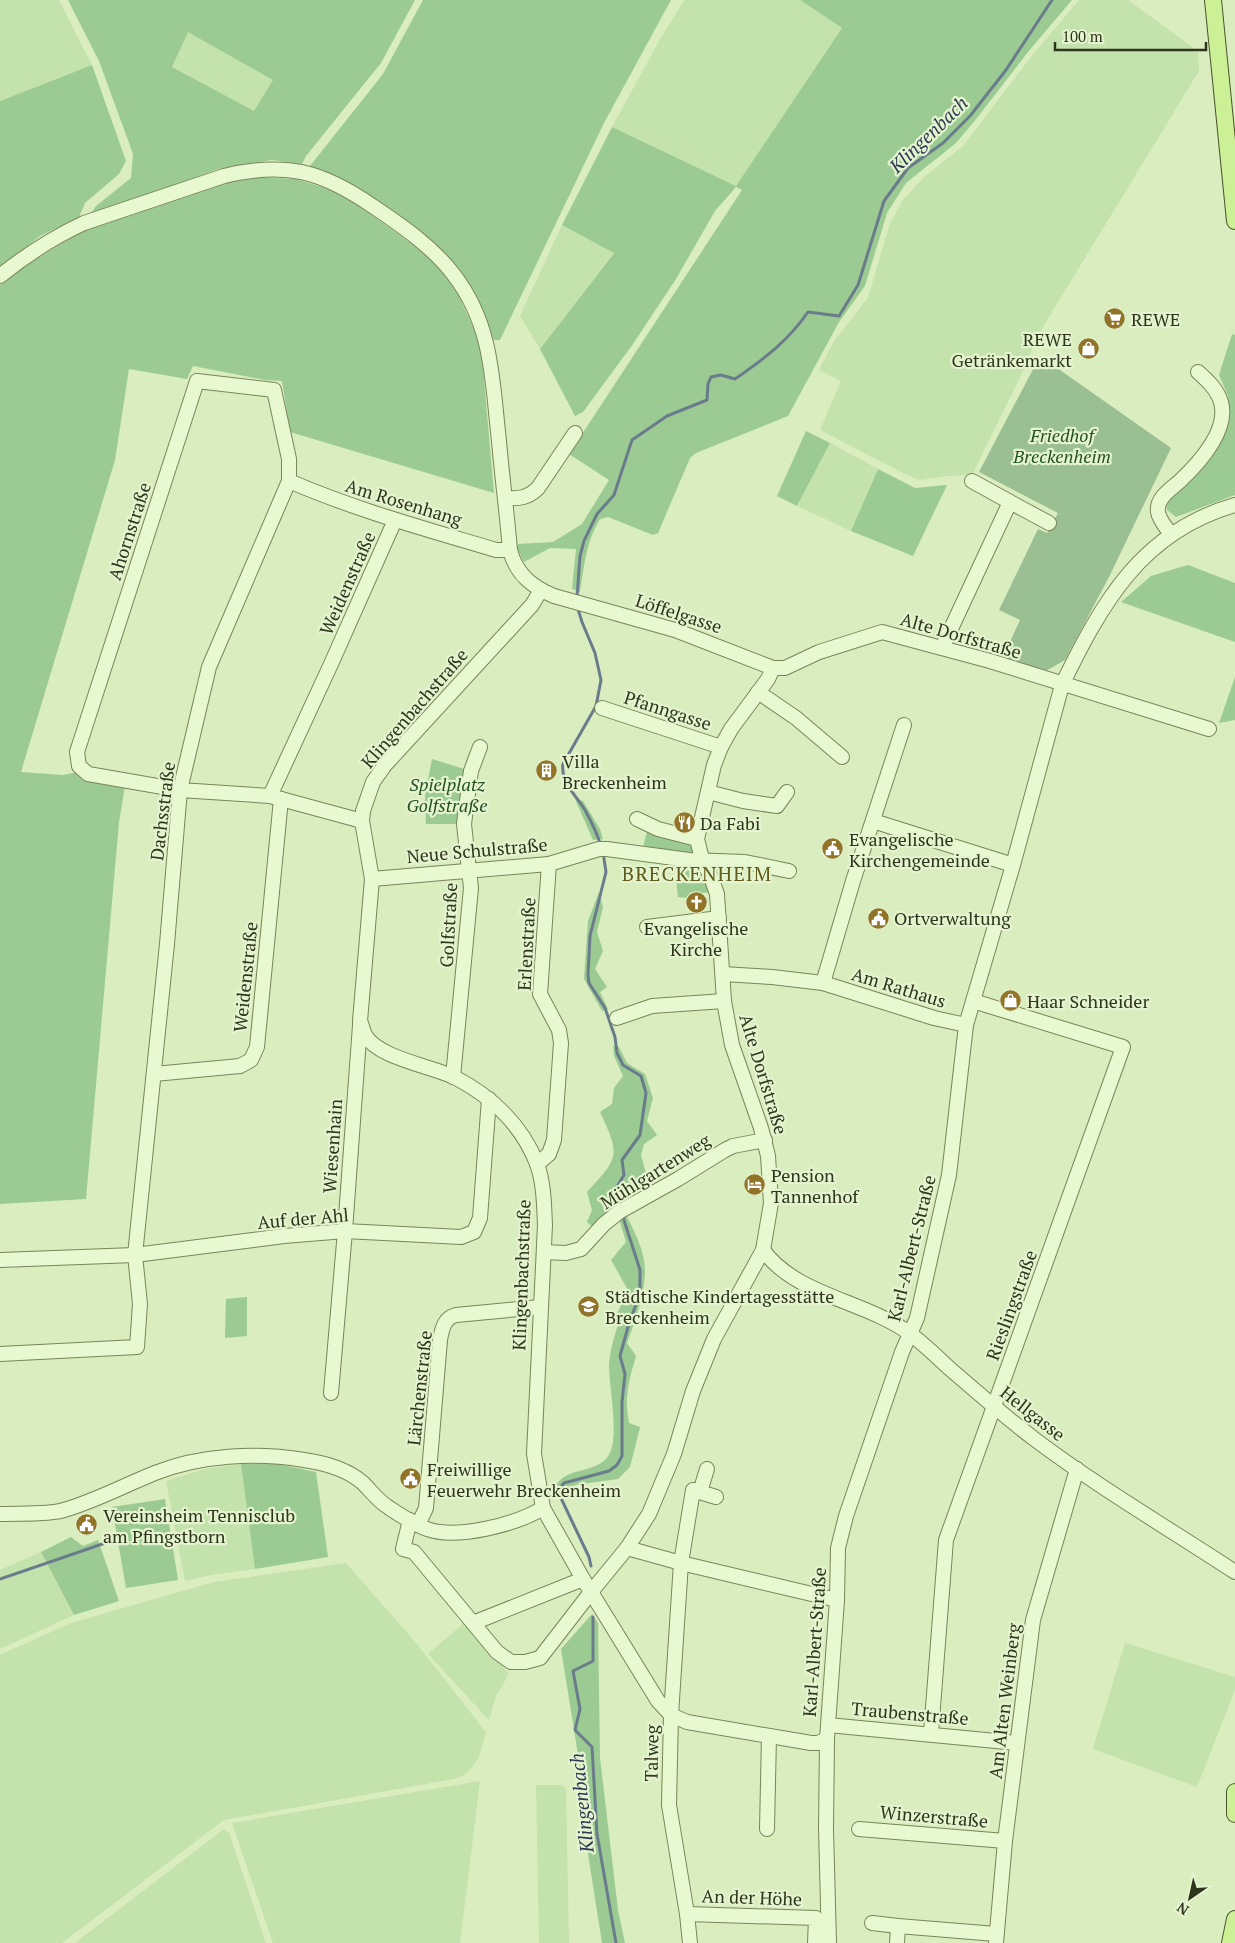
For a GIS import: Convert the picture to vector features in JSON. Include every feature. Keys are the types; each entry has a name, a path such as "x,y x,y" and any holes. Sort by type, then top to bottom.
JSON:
{"main road":[{"path":"1213,0 1235,221"},
{"path":"1235,1792 1235,1814"},
{"path":"1230,1943 1235,1918"}],"street":[{"path":"0,276 31,253 65,232 84,223 224,176 246,171 275,168 318,176 347,189 411,234 444,262 462,286 478,314 488,345 510,550 514,562 523,576 541,590"},
{"path":"1198,372 1210,382 1217,392 1221,403 1220,427 1192,470 1160,501 1158,512 1161,521 1171,535 1198,519 1235,505"},
{"name":"Ahornstraße","path":"180,790 88,774 79,766 76,752 197,381 274,390"},
{"name":"Dachsstraße","path":"0,1354 137,1347 140,1304 135,1254 154,1074 180,790 209,667 288,481 289,459 274,390"},
{"path":"505,498 519,499 532,494 575,433"},
{"name":"Am Rosenhang","path":"288,481 333,500 395,520 496,550 510,550"},
{"path":"972,481 1049,523"},
{"path":"942,648 1010,502"},
{"name":"Weidenstraße","path":"154,1074 240,1066 251,1060 258,1037 275,797 395,520"},
{"name":"Karl-Albert-Straße","path":"829,1943 826,1829 827,1739 837,1600 838,1548 846,1516 902,1352 917,1318 949,1175 966,1025 1013,865 1062,685 1089,632 1116,589 1142,558 1171,535"},
{"name":"Löffelgasse","path":"541,590 676,630 774,668"},
{"name":"Klingenbachstraße","path":"541,590 532,605 379,773 365,801 362,821 372,879 360,1020 366,1036 376,1047 405,1060 453,1077 498,1106 517,1128 537,1164 544,1203 544,1252 534,1454 543,1508 583,1579 658,1701 671,1715"},
{"name":"Alte Dorfstraße","path":"473,1622 504,1658 518,1663 540,1658 627,1548 649,1514 667,1471 693,1391 714,1339 763,1250 771,1203 771,1172 765,1140 732,1045 724,1001 717,894 702,859 697,839 714,765 721,747 731,729 774,668 784,668 819,652 877,633 890,634 1209,729"},
{"path":"758,692 796,718 842,757"},
{"name":"Pfanngasse","path":"602,708 721,747"},
{"name":"Am Rathaus","path":"823,983 904,725"},
{"name":"Golfstraße","path":"453,1077 471,888 464,824 471,771 480,747"},
{"path":"180,790 275,797 362,821"},
{"path":"708,792 743,801 777,806 787,792"},
{"path":"637,819 658,829 697,839"},
{"path":"873,821 1013,865"},
{"name":"Neue Schulstraße","path":"372,879 549,864 603,849 689,860 745,862 789,872"},
{"name":"Erlenstraße","path":"537,1164 548,1154 554,1140 561,1043 559,1030 540,994 549,864"},
{"path":"647,927 719,918"},
{"name":"Am Rathaus","path":"722,974 823,983 934,1018 966,1025"},
{"path":"618,1018 652,1006 724,1001"},
{"name":"Rieslingstraße","path":"931,1734 946,1540 1123,1047 973,1001"},
{"name":"Wiesenhain","path":"331,1393 360,1020"},
{"name":"Auf der Ahl","path":"0,1260 135,1254 284,1236 345,1231 460,1237 474,1232 480,1218 489,1099"},
{"name":"Mühlgartenweg","path":"544,1252 566,1253 581,1249 604,1224 621,1210 733,1146 765,1140"},
{"name":"Hellgasse","path":"763,1250 772,1262 792,1278 890,1322 910,1334 994,1407 1035,1439 1077,1469 1235,1572"},
{"name":"Lärchenstraße","path":"473,1622 414,1552 403,1549 414,1522 426,1508 440,1340 446,1321 452,1316 540,1307"},
{"path":"0,1514 62,1511 107,1494 156,1472 208,1459 256,1456 304,1460 338,1468 362,1483 386,1506 428,1530 460,1532 487,1529 530,1516 543,1508"},
{"path":"707,1469 700,1492 716,1497"},
{"name":"Am Alten Weinberg","path":"996,1939 1005,1841 1033,1620 1077,1469"},
{"name":"Talweg","path":"690,1943 669,1805 671,1715 681,1562 693,1490 700,1492"},
{"path":"627,1548 837,1600"},
{"path":"473,1622 583,1579"},
{"path":"671,1715 687,1722 811,1743 818,1743 827,1739"},
{"name":"Traubenstraße","path":"828,1725 1018,1743"},
{"path":"767,1829 769,1736"},
{"name":"Winzerstraße","path":"859,1829 1005,1841"},
{"name":"An der Höhe","path":"687,1914 816,1918 815,1943"},
{"path":"872,1924 996,1939"},
{"path":"897,1943 898,1926"}],"green space":[{"path":"0,0 59,0 92,65 0,101"},
{"path":"68,0 415,0 381,63 306,156 302,164 272,160 218,169 96,214 92,212 96,206 131,178 133,154 99,61","holes":["188,32 273,80 254,111 172,67"]},
{"path":"423,0 671,0 604,123 500,340 494,340 478,301 458,271 394,213 360,189 310,166 383,74"},
{"path":"684,0 800,0 842,28 736,186 612,127"},
{"path":"800,0 1072,0 956,143 906,183 887,213 865,286 839,322 788,416 696,453 690,458 658,533 653,535 608,517 600,519 589,545 580,592 572,589 576,549 550,548 524,562 518,550 518,544 553,542 582,524 609,480 569,454 742,190 736,187 715,211 676,279 633,344 583,412 575,416 540,349 614,253 562,225 612,127 736,186 842,28"},
{"path":"1079,0 1128,0 1198,51 1199,71 1038,335 1024,369 972,475 920,480 820,430 841,381 819,370 834,341 868,298 889,226 902,201 924,177 963,146 1030,58"},
{"path":"188,31 273,80 254,112 172,67"},
{"path":"92,65 126,161 119,174 85,203 79,217 40,236 0,268 0,101"},
{"path":"252,177 296,179 341,193 423,252 452,281 475,331 482,357 494,493 290,432 282,381 265,380 193,366 187,379 129,369 115,460 21,772 63,775 84,771 126,780 119,822 86,1199 0,1204 0,285 23,267 88,228 237,180"},
{"path":"562,225 614,252 540,349 520,316"},
{"path":"1232,334 1235,335 1235,495 1176,517 1167,510 1166,504 1169,498 1214,451 1226,430 1230,413 1228,396 1219,375"},
{"name":"Friedhof Breckenheim","path":"1040,356 1171,448 1110,575 1065,660 1044,672 1002,659 1020,620 999,610 1038,529 1047,533 1058,513 979,472"},
{"path":"806,431 830,443 797,506 777,496"},
{"path":"830,443 878,469 851,531 797,506"},
{"path":"878,469 915,488 947,485 913,556 851,531"},
{"path":"1188,565 1235,583 1235,642 1121,602 1151,576"},
{"path":"1235,677 1235,720 1219,723"},
{"name":"Spielplatz Golfstraße","path":"432,759 471,771 464,824 426,824 425,796"},
{"path":"575,799 583,801 600,829 603,839 593,840"},
{"path":"647,831 692,842 694,853 689,856 643,848"},
{"path":"684,870 702,876 711,892 688,895 687,898 678,897 676,878"},
{"path":"599,892 603,907 597,932 603,951 595,969 607,987 600,992 608,1009 602,1011 584,979 588,921"},
{"path":"613,1046 619,1047 627,1063 645,1074 653,1098 647,1121 657,1135 644,1144 641,1155 649,1184 607,1212 593,1227 587,1222 592,1210 587,1192 606,1171 613,1155 611,1138 600,1112 612,1104 614,1088 623,1076 614,1056"},
{"path":"626,1215 639,1242 645,1264 645,1280 641,1298 627,1343 636,1356 628,1389 629,1423 640,1427 630,1467 618,1479 575,1485 566,1498 553,1492 558,1483 572,1473 597,1465 610,1453 613,1444 614,1422 609,1365 621,1316 617,1314 628,1290 611,1260 626,1242 619,1219"},
{"path":"247,1297 247,1336 225,1338 226,1299"},
{"path":"241,1464 255,1569 211,1575 185,1581 166,1481 205,1469"},
{"path":"241,1464 278,1464 316,1472 328,1557 255,1569"},
{"path":"165,1499 178,1580 126,1588 112,1507"},
{"path":"71,1537 83,1546 98,1540 119,1601 74,1615 41,1552"},
{"path":"41,1552 74,1615 0,1649 0,1570"},
{"path":"346,1563 416,1643 486,1732 479,1757 465,1775 454,1779 224,1820 62,1943 0,1943 0,1655 71,1623 214,1582"},
{"path":"592,1614 598,1623 600,1758 618,1910 625,1943 602,1943 588,1854 586,1811 561,1649"},
{"path":"465,1622 509,1674 496,1696 489,1720 428,1654"},
{"path":"1125,1643 1235,1677 1235,1690 1197,1787 1093,1749"},
{"path":"480,1781 460,1943 273,1943 232,1823"},
{"path":"536,1785 561,1785 566,1789 569,1943 539,1943"},
{"path":"224,1829 229,1833 266,1943 75,1943"}],"waterway":[{"name":"Klingenbach","path":"577,597 580,556 584,541 597,514 614,495 632,440 667,416 707,400 708,384 711,377 721,375 735,379 775,349 808,312 839,316 858,285 884,201 908,168 943,143 970,116 1006,70 1052,0"},
{"name":"Klingenbach","path":"577,606 595,653 601,680 596,706 563,764 563,771 566,783 585,810 601,846"},
{"name":"Klingenbach","path":"603,852 606,872 590,936 589,983 605,1008 615,1037 617,1053 623,1065 641,1076 646,1093 640,1135 622,1160 624,1175 615,1190 620,1206"},
{"name":"Klingenbach","path":"591,1566 589,1557 559,1494 560,1488 564,1483 609,1471 617,1465 622,1456 622,1402 625,1374 620,1356 640,1293 640,1270 622,1214"},
{"path":"0,1579 114,1540"},
{"name":"Klingenbach","path":"593,1617 593,1661 573,1671 580,1709 575,1730 592,1747 597,1834 616,1943"}],"place":[{"name":"REWE","path":"1115,319"},
{"name":"REWE Getränkemarkt","path":"1088,349"},
{"name":"Villa Breckenheim","path":"546,771"},
{"name":"Da Fabi","path":"684,823"},
{"name":"Evangelische Kirchengemeinde","path":"833,849"},
{"name":"Evangelische Kirche","path":"696,903"},
{"name":"Ortverwaltung","path":"878,918"},
{"name":"Haar Schneider","path":"1011,1001"},
{"name":"Pension Tannenhof","path":"755,1185"},
{"name":"Städtische Kindertagesstätte Breckenheim","path":"589,1306"},
{"name":"Freiwillige Feuerwehr Breckenheim","path":"411,1479"},
{"name":"Vereinsheim Tennisclub am Pfingstborn","path":"87,1525"}],"district":[{"name":"BRECKENHEIM","path":"697,873"}]}
